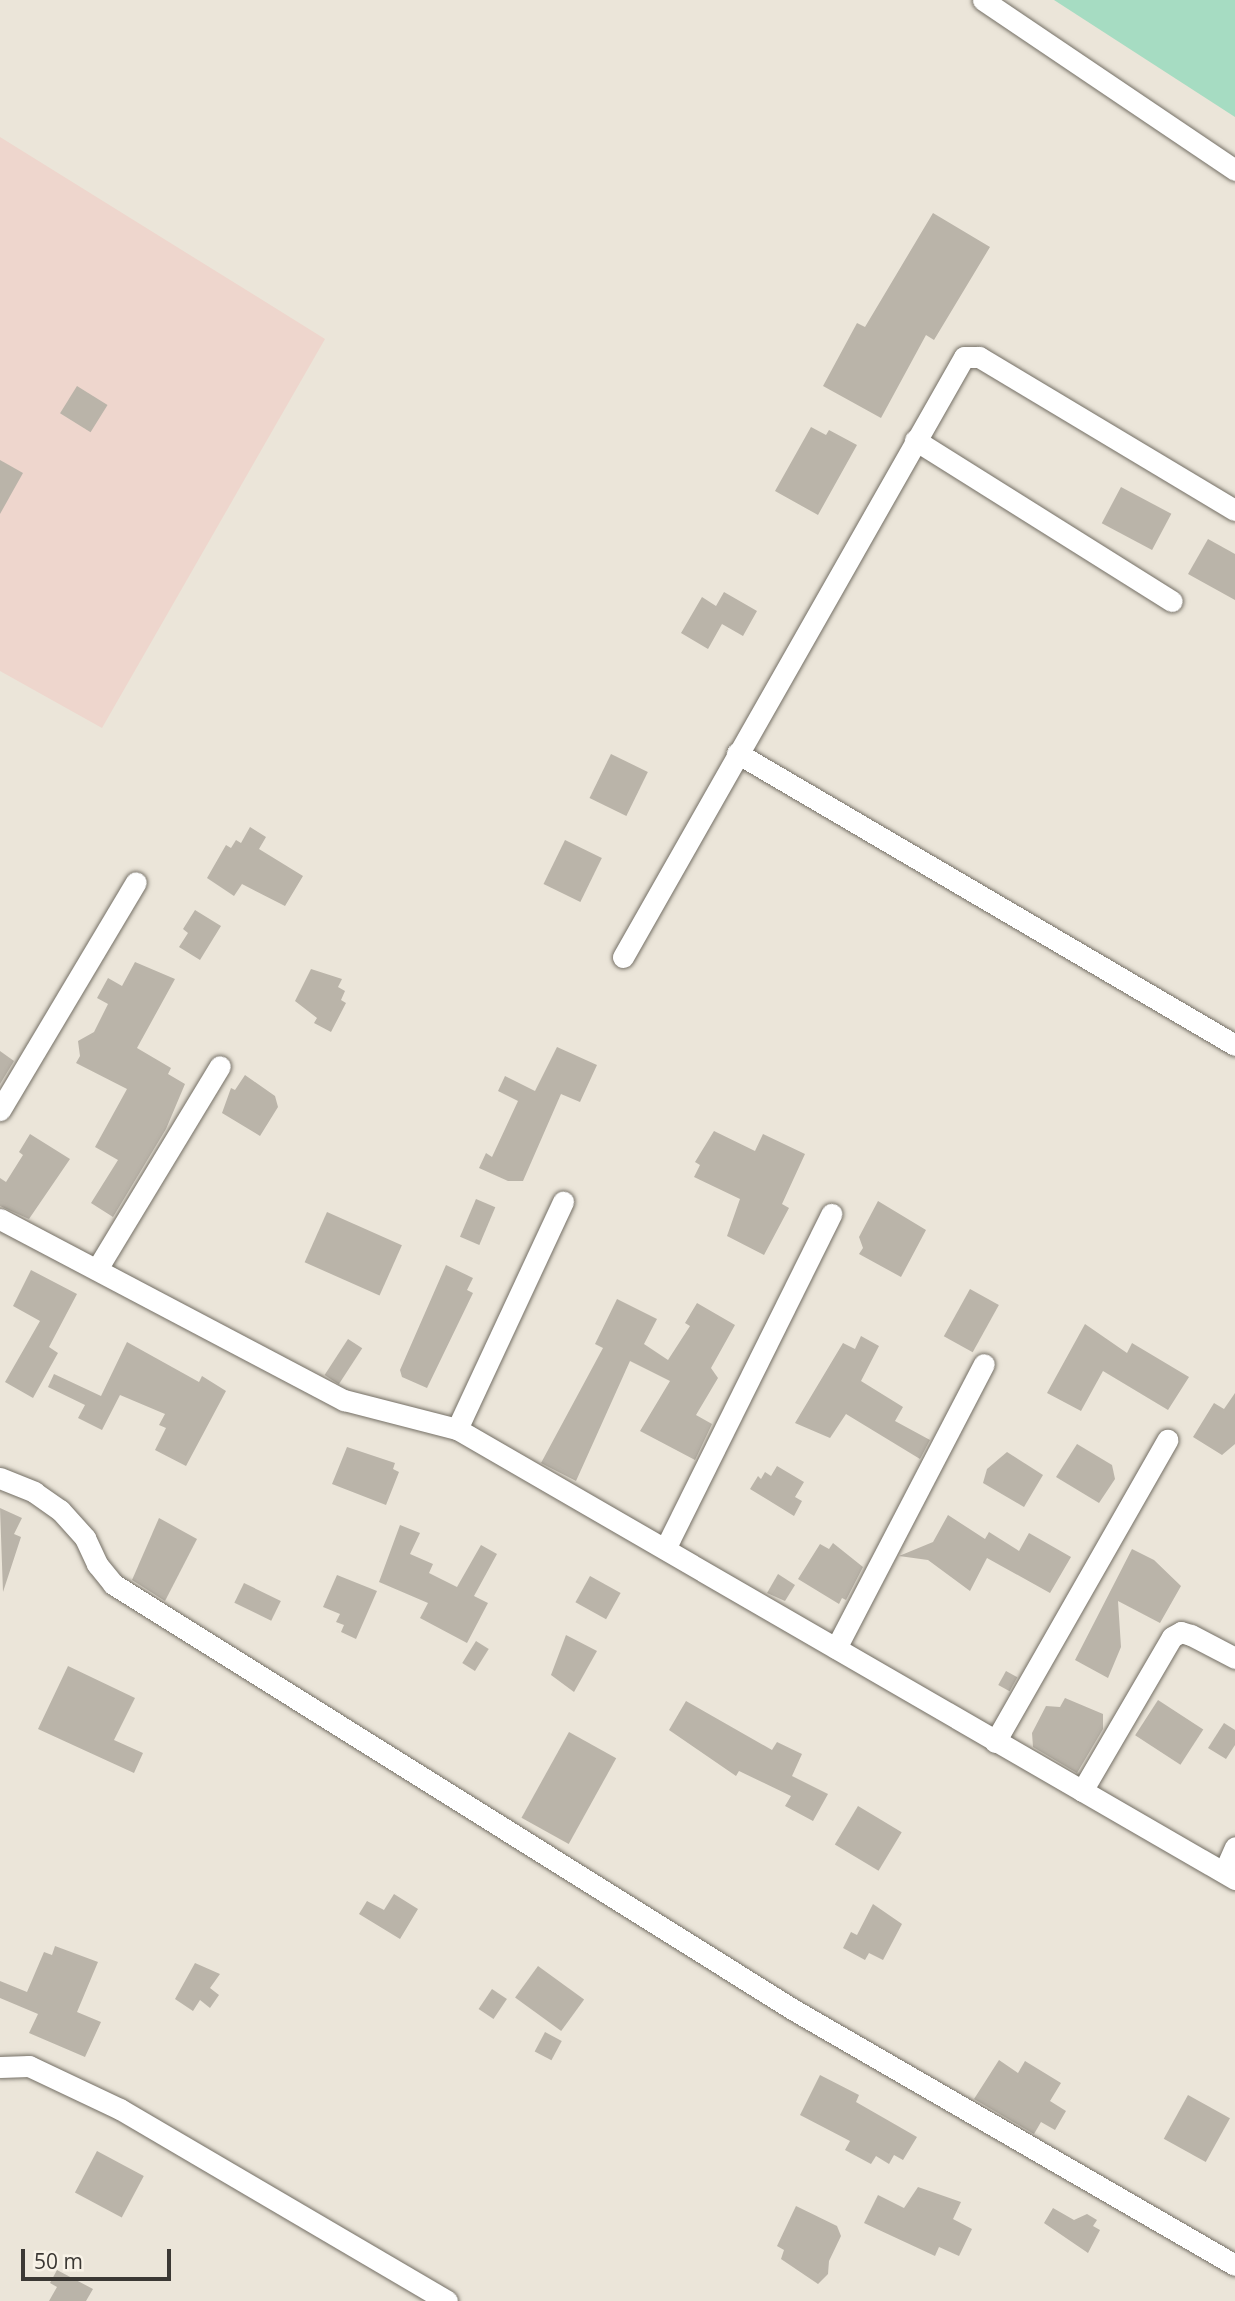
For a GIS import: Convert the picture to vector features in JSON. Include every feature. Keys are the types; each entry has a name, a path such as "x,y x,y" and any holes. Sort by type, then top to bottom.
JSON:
{"street":[{"path":"983,0 1235,170"},
{"path":"622,957 957,363 972,354 1235,510"},
{"path":"915,440 1172,601"},
{"path":"737,753 1235,1045"},
{"path":"0,1110 136,882"},
{"path":"97,1269 220,1066"},
{"path":"457,1429 563,1202"},
{"path":"666,1547 831,1214"},
{"path":"0,1219 344,1401 457,1429 666,1547 995,1742 1230,1876 1235,1847"},
{"path":"836,1648 984,1364"},
{"path":"995,1742 1167,1440"},
{"path":"0,1478 34,1492 60,1510 85,1538 97,1564 113,1584 794,2010 1235,2265"},
{"path":"1082,1791 1172,1637 1181,1632 1191,1635 1235,1658"},
{"path":"0,2067 29,2066 120,2109 447,2301"}],"shaded area":[{"path":"0,137 325,339 102,728 0,671"}],"green space":[{"path":"1054,0 1235,0 1235,117"}],"building":[{"path":"933,213 990,247 934,340 926,335 881,418 823,386 857,323 865,327"},
{"path":"77,386 108,405 91,432 60,413"},
{"path":"811,427 826,435 829,430 857,445 818,515 775,491"},
{"path":"0,460 23,473 0,514"},
{"path":"1121,487 1171,514 1152,550 1102,523"},
{"path":"1208,539 1235,554 1235,600 1188,574"},
{"path":"724,592 757,611 743,636 722,624 708,649 681,633 702,597 716,606"},
{"path":"611,754 648,772 626,816 590,798"},
{"path":"250,827 266,837 259,849 303,876 285,906 242,884 234,896 207,878 226,845 231,848 236,840 241,843"},
{"path":"565,840 602,858 580,902 544,884"},
{"path":"195,910 221,926 200,960 179,947 188,933 183,929"},
{"path":"135,962 175,979 137,1048 171,1068 168,1074 185,1084 166,1129 113,1217 91,1203 118,1160 95,1147 127,1089 76,1063 80,1056 78,1041 94,1032 108,1004 97,998 108,978 122,986"},
{"path":"311,969 342,979 338,987 345,991 341,1000 346,1003 331,1032 314,1023 317,1018 295,1001"},
{"path":"557,1047 597,1065 580,1102 561,1094 523,1181 508,1181 479,1168 486,1153 492,1157 518,1101 498,1091 505,1076 535,1091"},
{"path":"0,1051 14,1061 0,1084"},
{"path":"245,1075 275,1096 278,1107 260,1136 222,1113 231,1088 235,1090"},
{"path":"714,1131 755,1151 763,1134 805,1154 782,1204 789,1208 764,1255 727,1236 740,1199 694,1177 700,1165 695,1162"},
{"path":"30,1134 70,1159 29,1219 0,1206 0,1178 6,1182 23,1155 19,1152"},
{"path":"476,1199 495,1207 479,1245 460,1237"},
{"path":"878,1201 926,1230 901,1277 859,1254 863,1248 859,1237"},
{"path":"327,1212 402,1245 380,1296 305,1262"},
{"path":"446,1265 473,1278 467,1290 473,1293 427,1388 402,1377 400,1370"},
{"path":"31,1270 77,1294 49,1347 58,1353 33,1398 5,1382 40,1321 13,1306"},
{"path":"970,1289 999,1305 973,1352 944,1336"},
{"path":"617,1299 657,1319 644,1344 668,1360 690,1326 685,1323 697,1303 735,1325 711,1368 718,1378 696,1415 712,1424 695,1460 640,1431 670,1381 630,1361 576,1481 541,1463 603,1348 595,1344"},
{"path":"1085,1324 1127,1353 1132,1343 1189,1377 1168,1410 1103,1371 1081,1411 1047,1393"},
{"path":"861,1336 879,1346 861,1381 903,1407 895,1421 930,1440 920,1459 846,1414 830,1438 795,1423 843,1343 855,1349"},
{"path":"348,1339 362,1348 339,1384 325,1375"},
{"path":"127,1342 199,1382 202,1376 226,1391 186,1466 155,1450 166,1428 159,1425 165,1414 120,1395 102,1430 78,1418 85,1405 48,1387 54,1374 101,1396"},
{"path":"1235,1393 1235,1444 1222,1455 1193,1437 1214,1403 1224,1409"},
{"path":"1077,1444 1112,1465 1115,1479 1099,1503 1056,1477"},
{"path":"347,1447 395,1463 393,1469 399,1472 386,1505 332,1484"},
{"path":"1007,1452 1043,1475 1024,1507 983,1483 987,1469"},
{"path":"777,1466 804,1482 795,1497 802,1501 794,1516 750,1489 758,1476 761,1479 765,1472 771,1476"},
{"path":"0,1508 22,1518 14,1534 21,1537 3,1592"},
{"path":"948,1515 985,1539 989,1532 1019,1551 1029,1533 1071,1557 1050,1593 987,1558 970,1591 928,1560 899,1556 933,1542"},
{"path":"159,1518 197,1539 165,1601 132,1580"},
{"path":"400,1525 420,1533 410,1554 433,1564 429,1573 457,1587 481,1545 497,1554 474,1596 488,1603 467,1643 420,1618 428,1603 379,1582"},
{"path":"833,1543 863,1567 846,1600 842,1598 839,1604 798,1579 820,1544 829,1549"},
{"path":"1132,1549 1154,1560 1181,1586 1160,1623 1118,1601 1121,1647 1108,1678 1075,1660"},
{"path":"778,1574 795,1585 785,1601 767,1593"},
{"path":"337,1575 377,1591 356,1639 341,1632 344,1625 336,1622 340,1614 323,1607"},
{"path":"590,1576 621,1593 606,1619 575,1602"},
{"path":"244,1583 281,1601 271,1621 234,1603"},
{"path":"566,1635 597,1651 574,1692 551,1675"},
{"path":"476,1641 489,1649 475,1671 462,1663"},
{"path":"68,1666 135,1698 114,1740 143,1753 134,1773 38,1729"},
{"path":"1006,1671 1017,1677 1010,1691 998,1685"},
{"path":"1065,1698 1103,1714 1103,1729 1077,1773 1033,1747 1032,1733 1046,1706 1060,1707"},
{"path":"1158,1700 1203,1729 1180,1765 1135,1735"},
{"path":"686,1701 772,1750 777,1742 802,1754 792,1776 828,1794 813,1821 785,1806 791,1796 739,1771 736,1776 669,1730"},
{"path":"1224,1723 1235,1730 1235,1745 1226,1759 1208,1748"},
{"path":"569,1732 616,1758 569,1844 521,1818"},
{"path":"858,1806 902,1832 879,1871 835,1845"},
{"path":"394,1894 418,1909 400,1939 359,1914 367,1901 384,1910"},
{"path":"873,1904 902,1924 883,1960 869,1953 865,1960 843,1948 851,1932 857,1935"},
{"path":"55,1946 98,1962 77,2012 101,2022 85,2057 29,2033 38,2014 0,1998 0,1981 27,1992 44,1952 52,1955"},
{"path":"195,1963 220,1974 210,1988 219,1995 210,2008 200,2000 193,2011 175,1999"},
{"path":"538,1966 584,2000 561,2031 515,1998"},
{"path":"492,1989 507,1999 494,2019 479,2009"},
{"path":"545,2032 562,2041 551,2060 535,2051"},
{"path":"999,2060 1018,2073 1025,2061 1061,2083 1050,2101 1066,2111 1055,2130 1041,2122 1034,2134 974,2099"},
{"path":"820,2075 859,2095 856,2102 917,2137 903,2160 894,2155 889,2164 876,2156 871,2164 845,2150 850,2141 800,2115"},
{"path":"1188,2095 1230,2118 1206,2162 1164,2139"},
{"path":"97,2151 144,2176 122,2217 75,2192"},
{"path":"918,2187 961,2202 953,2219 972,2229 959,2256 939,2247 935,2256 864,2223 878,2195 904,2208"},
{"path":"796,2206 837,2226 841,2236 829,2261 828,2274 818,2284 781,2259 784,2250 777,2246"},
{"path":"1053,2208 1074,2220 1087,2214 1097,2220 1093,2226 1100,2230 1088,2253 1044,2223"},
{"path":"57,2270 93,2289 86,2301 49,2301 57,2287 50,2283"}]}
